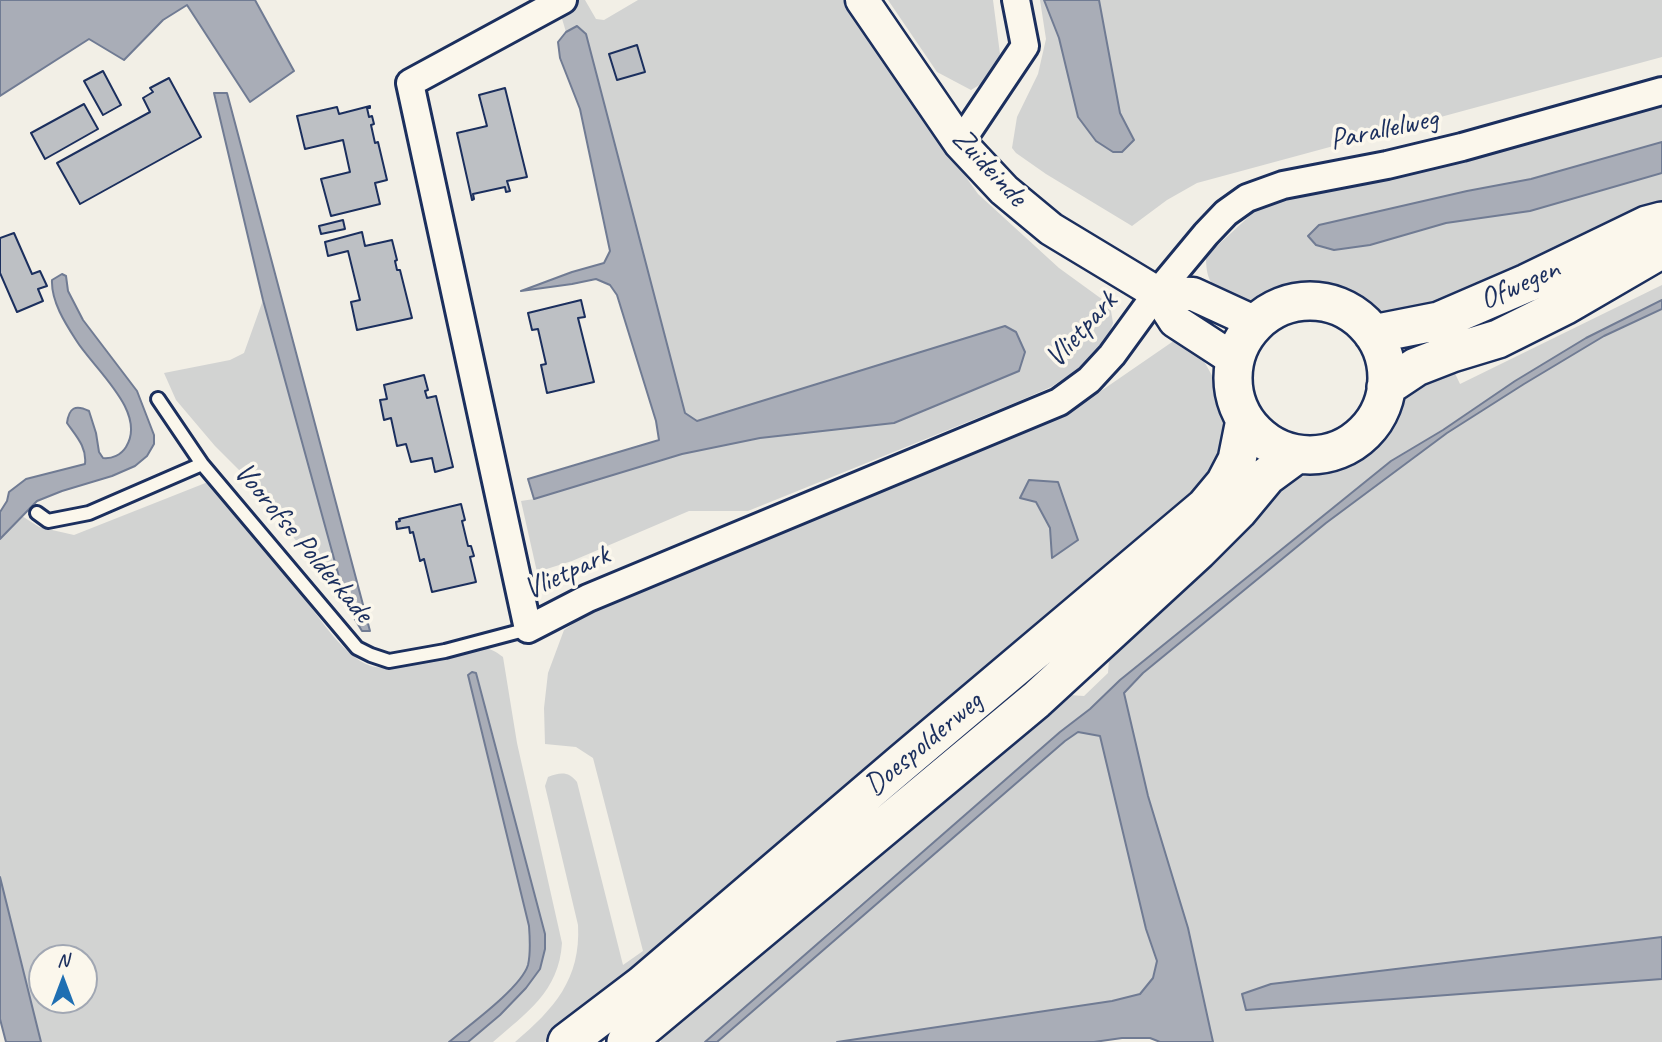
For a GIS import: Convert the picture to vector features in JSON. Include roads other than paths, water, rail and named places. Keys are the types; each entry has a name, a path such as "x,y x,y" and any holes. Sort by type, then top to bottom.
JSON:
{"main road":[{"name":"Ofwegen","path":"1373,334 1440,321 1527,283 1647,225 1662,221"},
{"name":"Ofwegen","path":"1386,387 1416,367 1498,339 1564,306 1662,249"},
{"path":"1318,301 1349,312 1373,334 1384,360 1386,387 1373,422 1356,440 1321,454 1297,454 1267,443 1251,429 1240,411 1232,381 1239,346 1265,315 1295,302 1318,301"},
{"name":"Doespolderweg","path":"567,1042 642,985 1205,507 1225,483 1237,460 1245,420"},
{"name":"Doespolderweg","path":"626,1042 1036,700 1198,551 1267,477 1297,454"}],"street":[{"name":"Vlietpark","path":"563,0 410,83 528,629 588,598 1059,402 1089,380 1112,355 1157,293"},
{"name":"Zuideinde","path":"862,0 960,143 1004,190 1051,229 1157,293 1175,321 1235,360"},
{"path":"960,143 1025,46 1016,0"},
{"name":"Parallelweg","path":"1157,293 1206,234 1226,213 1247,198 1283,185 1462,147 1662,91"},
{"name":"Zuideinde","path":"1157,293 1193,294 1256,323"}],"lane":[{"name":"Voorofse Polderkade","path":"158,399 202,464 357,648 389,661 445,651 528,629"},
{"name":"Voorofse Polderkade","path":"37,513 48,521 89,513 202,464"}]}
